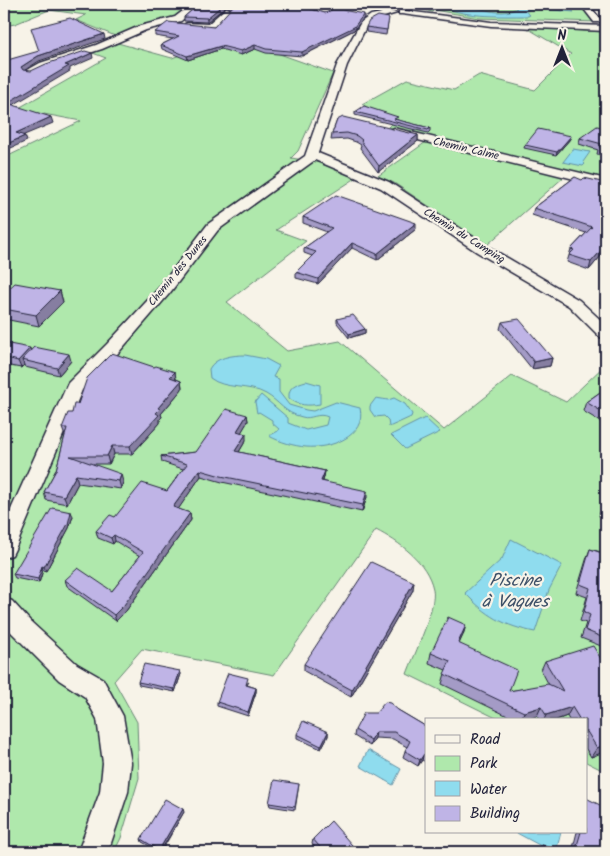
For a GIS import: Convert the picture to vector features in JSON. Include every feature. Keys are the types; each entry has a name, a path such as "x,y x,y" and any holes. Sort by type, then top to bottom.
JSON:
{"street":[{"path":"29,72 47,64 99,48 143,28 178,19 196,4"},
{"path":"314,4 393,13 408,11 411,5 423,12 467,21"},
{"path":"331,4 364,4"},
{"path":"584,4 597,20"},
{"path":"168,22 210,27 229,10"},
{"path":"313,155 330,114 342,66 364,24 375,10"},
{"path":"402,12 467,21 606,29"},
{"name":"Chemin Calme","path":"384,128 606,183"},
{"name":"Chemin du Camping","path":"313,155 385,185 482,249 568,299 606,334"},
{"name":"Chemin des Dunes","path":"4,549 74,387 113,348 164,291 214,227 261,191 306,162 313,155"},
{"path":"4,608 23,630 68,672 94,688 110,716 117,763 114,792 93,852"}],"green space":[{"path":"4,4 194,4 177,19 120,38 76,20 86,15 49,10 15,24 4,26"},
{"path":"414,4 580,4 596,22 479,18 434,10 432,12 418,8"},
{"path":"527,28 606,32 606,181 388,127 392,123 362,104 407,79 454,90 479,75 535,90 571,54"},
{"path":"114,42 172,58 201,47 260,47 333,73 298,151 291,158 322,163 356,178 276,230 306,241 227,302 287,351 340,341 444,430 512,376 566,402 606,364 606,772 588,763 588,718 496,718 407,674 432,607 433,589 430,579 418,561 394,540 376,530 274,675 142,649 114,681 137,722 139,778 121,838 114,852 4,852 4,158 81,121 17,109 106,58 90,52"},
{"path":"426,142 565,176 487,245 394,183 378,176"}],"water":[{"path":"460,3 490,11 504,12 517,8 512,4 565,4 574,12 534,8 525,11 530,15 528,16 481,15 457,12 436,4"},
{"path":"573,149 590,152 583,162 585,164 583,166 563,162"},
{"path":"245,355 266,359 279,366 273,377 279,379 279,392 289,405 313,411 336,402 360,408 361,418 358,427 344,439 325,446 306,447 292,445 269,436 279,429 272,423 272,420 259,412 257,413 255,402 261,395 288,418 288,423 306,430 326,425 328,417 321,415 305,418 286,410 271,397 259,391 223,384 210,378 209,369 215,362 230,356"},
{"path":"306,381 320,385 320,404 303,405 289,398 291,388"},
{"path":"376,398 388,400 394,398 405,404 412,414 411,417 389,427 388,420 384,416 375,417 370,410 370,406"},
{"path":"425,418 440,432 405,449 391,435"},
{"name":"Piscine à Vagues","path":"511,539 562,565 549,590 535,632 514,627 497,619 481,608 465,593 502,559"},
{"path":"368,750 401,769 393,785 360,766"},
{"path":"519,834 560,834 556,852 552,852"}],"building":[{"path":"199,4 224,4 207,18 184,17"},
{"path":"228,4 302,4 301,6 325,13 332,10 342,10 364,14 354,27 302,52 266,49 255,45 241,51 221,46 187,56 161,45 179,36 155,32 168,22 214,27 234,5"},
{"path":"378,16 389,18 387,30 366,27 369,21"},
{"path":"70,18 104,34 38,56 21,67 23,70 31,71 85,51 92,53 65,65 69,66 7,103 51,117 16,133 25,136 4,145 4,61 39,51 31,28"},
{"path":"364,106 398,117 394,119 430,128 428,130 355,112"},
{"path":"343,117 418,135 379,166 362,140 357,136 347,133 332,134 337,120"},
{"path":"597,126 606,128 606,149 599,147 602,144 580,138"},
{"path":"538,129 571,136 557,152 525,145"},
{"path":"575,177 582,180 584,178 606,183 606,245 591,262 569,255 574,250 571,249 592,227 534,208"},
{"path":"336,195 416,223 377,254 352,243 318,279 296,272 316,252 304,248 332,228 303,217"},
{"path":"15,283 60,291 36,315 4,309 4,293"},
{"path":"353,315 365,329 349,334 337,319"},
{"path":"519,319 552,358 534,362 502,322"},
{"path":"4,343 30,348 18,361 7,358 4,362"},
{"path":"34,347 69,354 57,368 22,360"},
{"path":"112,353 175,372 170,377 181,381 158,408 160,409 156,413 159,415 130,446 112,446 107,456 70,456 121,474 119,481 76,475 64,496 44,492 56,470 67,428 62,428 68,413 72,413 74,404 78,404 87,378"},
{"path":"606,388 606,414 586,402"},
{"path":"226,409 247,415 237,431 246,434 235,451 325,471 321,481 367,491 363,505 200,470 173,507 190,513 124,605 114,615 65,580 78,568 112,591 143,552 114,535 111,538 96,531 110,515 115,517 142,483 167,491 187,464 161,456 196,452"},
{"path":"606,496 606,509 603,508"},
{"path":"52,508 71,512 68,524 44,567 42,566 38,579 13,574"},
{"path":"606,538 606,639 585,630 590,615 584,612 590,588 580,584 590,549 602,553"},
{"path":"371,562 414,582 352,690 304,664"},
{"path":"448,617 466,625 458,643 517,670 509,691 548,684 563,691 545,661 593,646 606,667 606,744 597,748 588,733 588,718 579,718 572,707 546,715 541,707 524,712 444,674 450,661 431,653"},
{"path":"144,664 180,671 174,689 138,682"},
{"path":"228,673 248,678 246,685 256,688 248,712 217,702"},
{"path":"385,702 390,703 425,726 425,754 420,760 405,751 410,741 394,732 376,732 371,740 355,730 364,713 376,713"},
{"path":"303,721 328,732 321,746 297,734"},
{"path":"274,780 299,784 295,807 269,803"},
{"path":"165,799 183,809 159,850 141,839"},
{"path":"588,799 606,808 606,852 575,852 580,834 588,834"},
{"path":"331,821 358,852 324,852 313,839"},
{"path":"542,845 557,852 540,852"}]}
